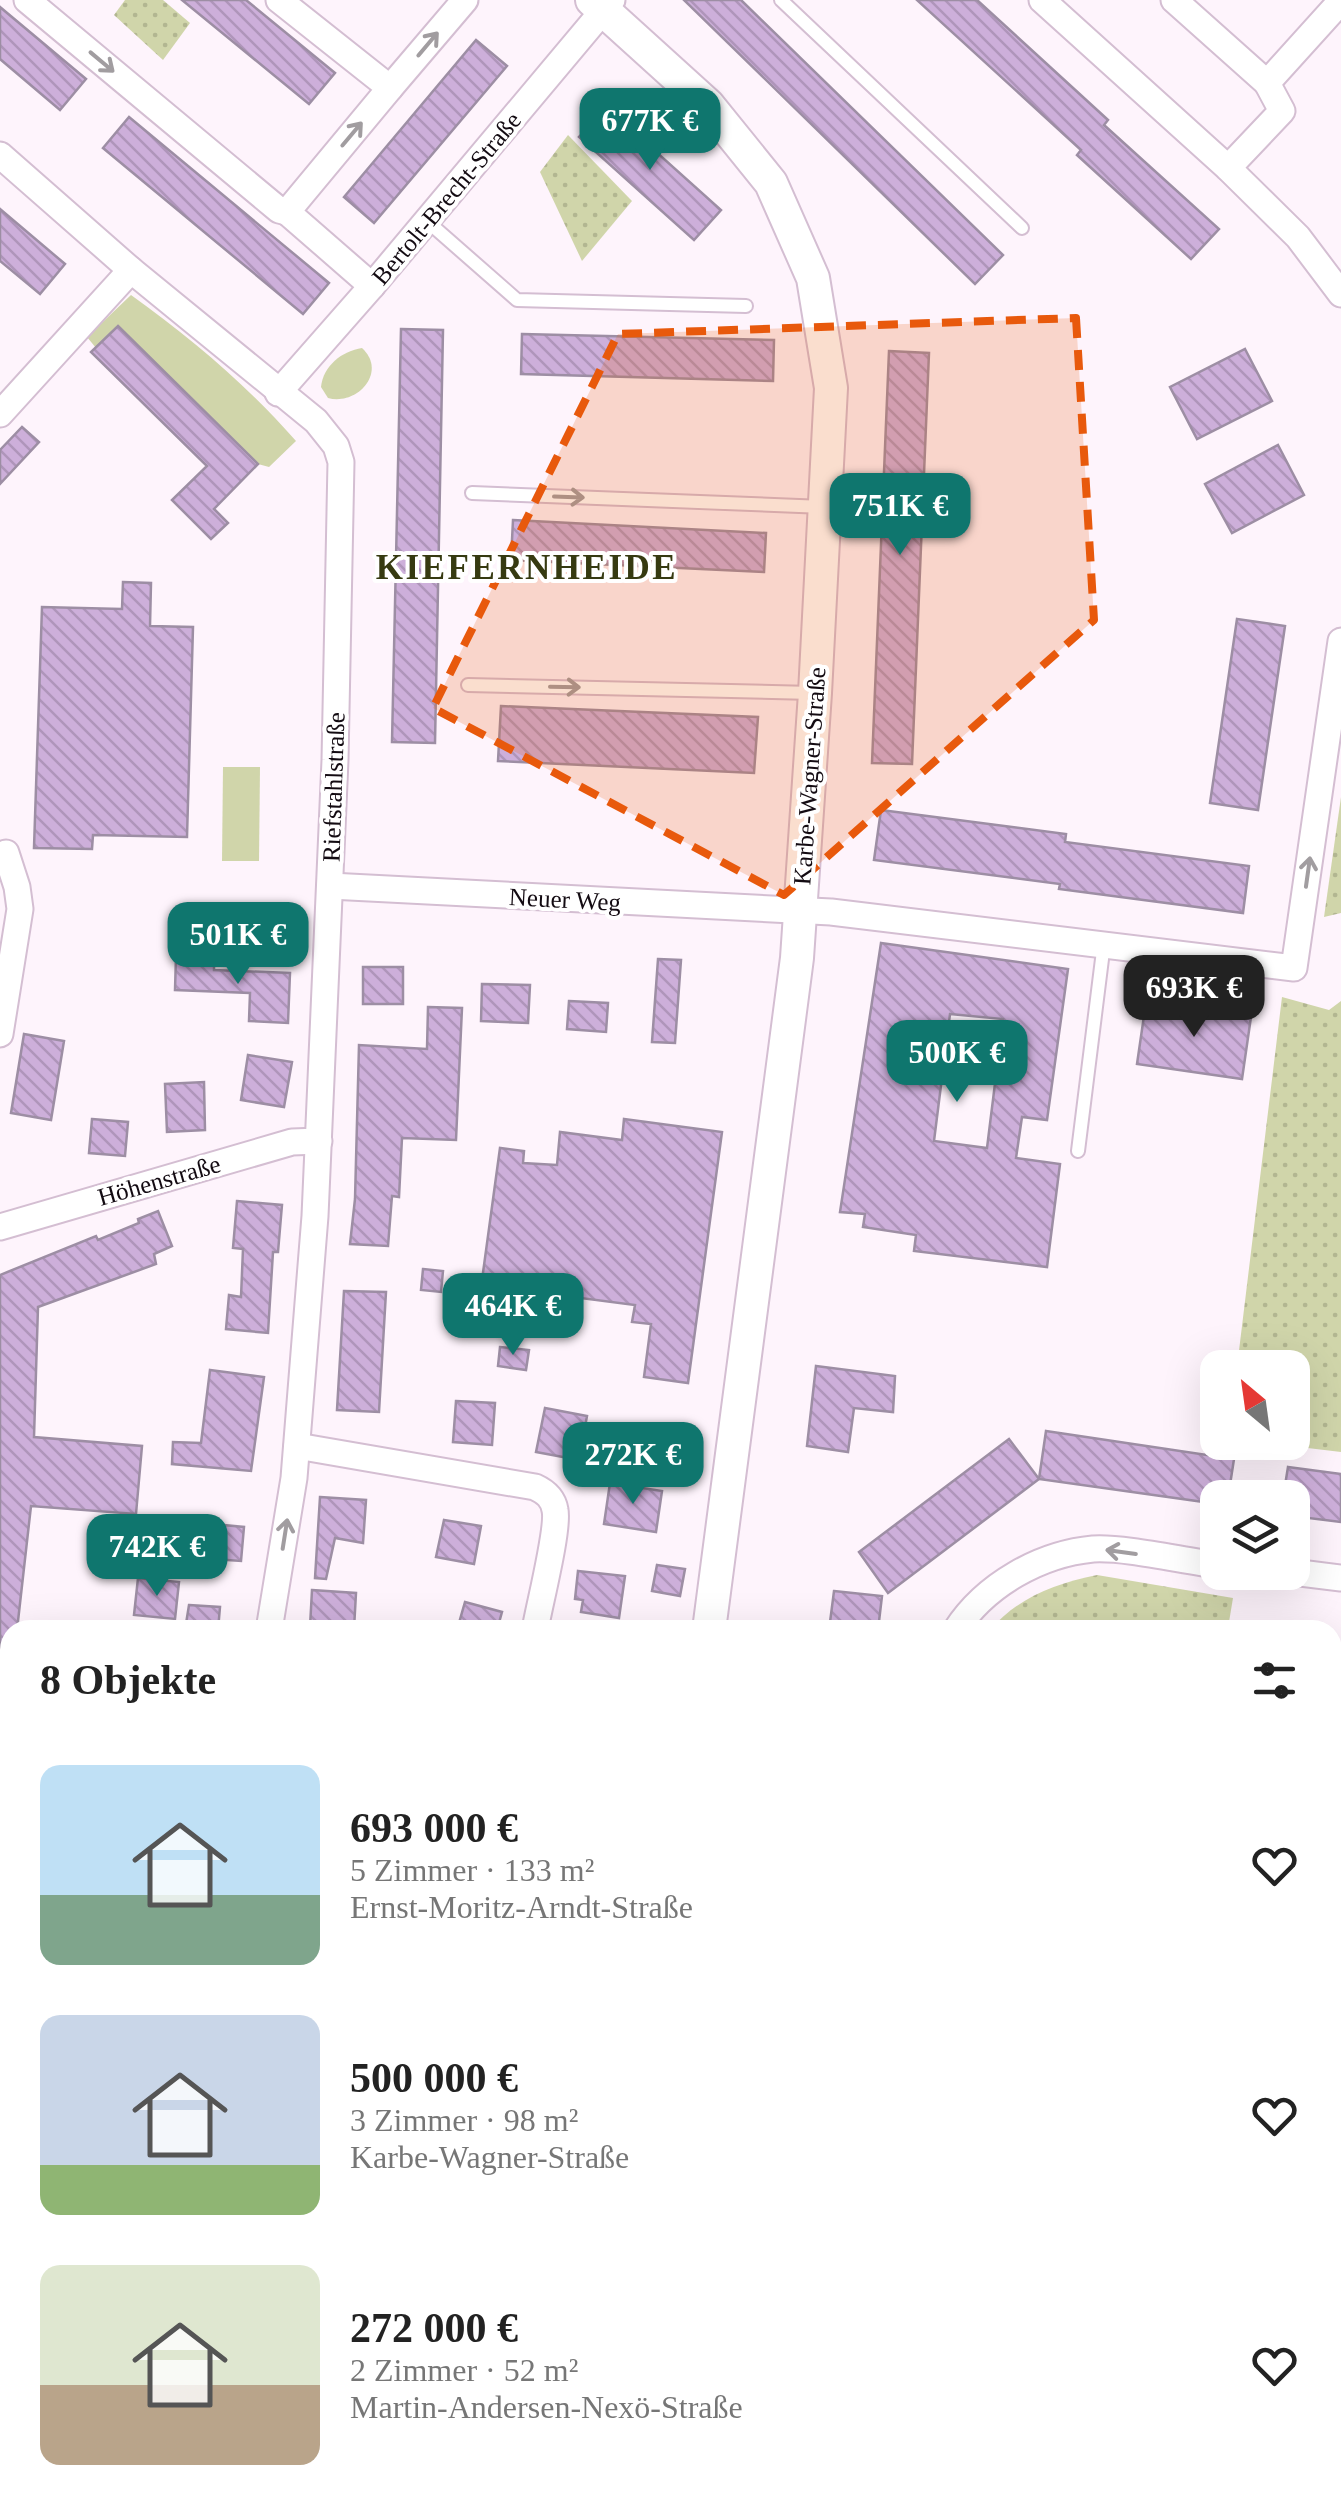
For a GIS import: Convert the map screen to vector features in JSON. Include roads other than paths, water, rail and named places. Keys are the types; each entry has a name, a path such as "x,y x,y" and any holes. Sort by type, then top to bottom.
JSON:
{"street":[{"path":"27,0 372,286"},
{"path":"279,0 390,88"},
{"path":"287,212 465,0"},
{"path":"1042,0 1228,168 1298,237 1341,294"},
{"path":"1174,0 1267,83 1282,112 1228,168"},
{"path":"1267,83 1341,1"},
{"name":"Bertolt-Brecht-Straße","path":"278,393 427,221 603,3"},
{"name":"Karbe-Wagner-Straße","path":"603,3 708,105 771,183 813,278 831,388 800,911 764,1222 710,1620"},
{"name":"Riefstahlstraße","path":"0,155 326,432 336,446 342,475 319,1141 297,1446 271,1620"},
{"path":"0,414 131,270"},
{"name":"Neuer Weg","path":"330,886 800,911 1104,943 1294,968 1341,641"},
{"path":"0,1034 8,944 20,899 6,853"},
{"name":"Höhenstraße","path":"0,1227 292,1142 319,1141"},
{"path":"297,1446 544,1491 552,1499 556,1518 536,1620"},
{"path":"965,1620 988,1593 1020,1571 1062,1555 1096,1549 1200,1563"},
{"path":"1310,1574 1341,1578"}],"lane":[{"path":"781,0 1022,228"},
{"path":"427,221 517,300 746,306"},
{"path":"472,493 824,506"},
{"path":"468,685 815,693"},
{"path":"1078,1151 1104,943"}],"district":[{"name":"KIEFERNHEIDE","path":"527,567"}]}
